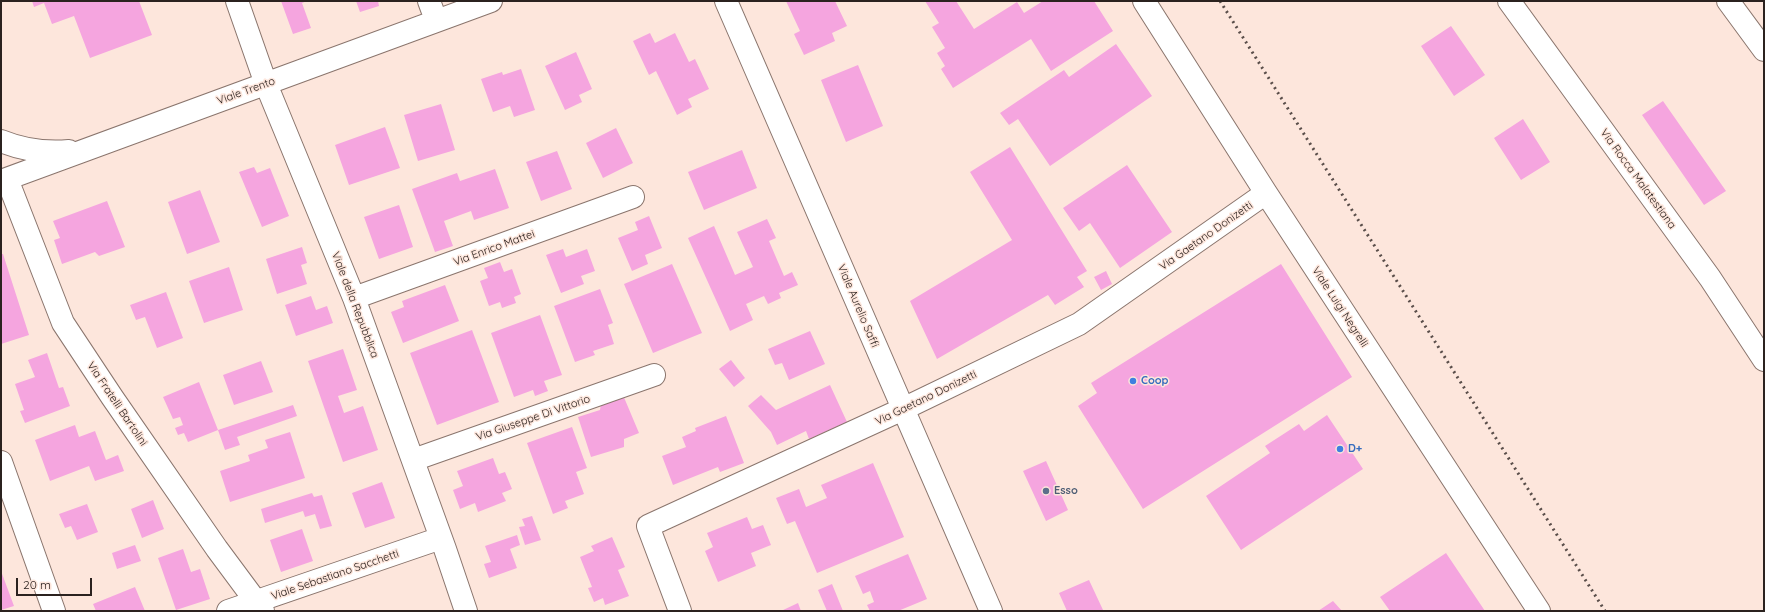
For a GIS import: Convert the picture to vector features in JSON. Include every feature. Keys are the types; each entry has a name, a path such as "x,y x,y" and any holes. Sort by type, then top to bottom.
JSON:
{"street":[{"name":"Viale della Repubblica","path":"237,1 266,84 354,298 466,611"},
{"name":"Viale Trento","path":"4,180 266,84 433,11 491,1"},
{"name":"Viale Aurelio Saffi","path":"726,1 991,611"},
{"name":"Viale Luigi Negrelli","path":"1144,1 1266,193 1539,611"},
{"name":"Via Rocca Malatestiana","path":"1508,1 1710,278 1764,360"},
{"path":"1728,1 1764,50"},
{"path":"1,125 18,139 39,151"},
{"path":"1,141 15,147 39,151 57,152 86,150"},
{"name":"Via Fratelli Bartolini","path":"4,180 63,323 125,416 259,606"},
{"name":"Via Gaetano Donizetti","path":"680,611 648,526 903,409 1079,324 1266,193"},
{"name":"Via Enrico Mattei","path":"354,298 633,197"},
{"name":"Via Giuseppe Di Vittorio","path":"413,460 654,375"},
{"path":"1,462 54,611"},
{"name":"Viale Sebastiano Sacchetti","path":"228,611 259,606 441,538"}],"building":[{"path":"32,1 139,1 152,35 90,58 74,16 52,24 44,3 34,7"},
{"path":"281,1 307,1 302,3 311,28 293,34"},
{"path":"356,1 378,1 379,6 360,12"},
{"path":"786,1 835,1 847,26 832,33 835,41 804,55 794,34 800,31"},
{"path":"925,1 956,1 974,29 1017,2 1024,13 1043,1 1094,1 1113,31 1051,71 1031,39 953,88 941,69 945,66 937,53 945,48 932,27 939,23"},
{"path":"1451,26 1485,75 1454,96 1421,46"},
{"path":"650,33 655,43 675,33 689,62 695,59 709,89 688,99 692,107 677,115 656,71 649,75 633,41"},
{"path":"1116,44 1152,96 1050,166 1018,119 1009,125 1000,113 1064,70 1069,77"},
{"path":"576,52 592,89 579,95 582,102 565,110 545,66"},
{"path":"858,65 883,126 846,142 821,80"},
{"path":"521,69 535,110 514,117 510,106 493,112 481,79 502,72 503,75"},
{"path":"1663,101 1726,191 1704,205 1642,115"},
{"path":"441,104 455,150 418,161 404,115"},
{"path":"1523,119 1550,162 1521,180 1494,138"},
{"path":"385,127 400,168 349,185 335,145"},
{"path":"616,128 633,163 603,178 586,143"},
{"path":"1010,147 1087,271 1077,277 1084,287 1055,305 1048,295 937,359 910,301 1012,240 970,172"},
{"path":"742,150 757,188 704,210 688,172"},
{"path":"557,151 572,189 541,201 526,162"},
{"path":"1127,165 1172,232 1120,268 1090,223 1079,231 1063,208"},
{"path":"254,167 257,173 270,168 289,216 262,227 239,172"},
{"path":"495,169 509,208 474,220 471,211 444,221 453,246 435,252 412,189 457,173 460,181"},
{"path":"200,190 220,242 187,254 168,202"},
{"path":"107,201 125,247 99,256 95,252 62,264 54,240 60,238 53,221"},
{"path":"399,205 413,247 379,259 364,217"},
{"path":"649,216 662,248 645,255 648,264 632,271 618,238 638,230 635,222"},
{"path":"767,219 776,238 769,241 784,276 792,272 798,285 779,293 781,298 768,304 764,296 746,304 753,320 730,331 688,238 714,226 735,275 753,267 737,232"},
{"path":"302,247 307,263 301,265 307,284 277,294 266,259"},
{"path":"563,249 566,257 587,249 595,271 581,276 584,284 561,293 546,255"},
{"path":"1,254 3,254 29,335 1,344"},
{"path":"500,262 504,272 512,269 521,294 514,297 516,303 502,308 500,302 489,306 480,281 488,278 484,268"},
{"path":"672,264 702,333 653,353 624,284"},
{"path":"1281,264 1352,377 1143,509 1078,406 1097,393 1091,383"},
{"path":"229,267 243,310 204,323 189,281"},
{"path":"1106,271 1112,284 1101,290 1094,277"},
{"path":"445,285 459,321 403,343 391,312 404,307 402,301"},
{"path":"600,289 613,323 608,325 614,344 593,351 595,355 575,362 554,306"},
{"path":"166,292 183,338 157,348 145,317 136,320 130,305"},
{"path":"311,296 316,310 327,306 333,323 296,336 285,305"},
{"path":"540,315 562,375 544,381 548,391 535,396 533,390 514,397 491,333"},
{"path":"472,330 499,402 437,425 410,353"},
{"path":"810,331 825,364 789,380 782,363 775,365 768,349"},
{"path":"343,349 357,390 338,396 344,413 363,406 378,450 343,462 308,361"},
{"path":"47,353 59,388 63,387 70,406 25,423 20,411 24,410 15,384 35,377 28,360"},
{"path":"731,360 745,378 734,387 719,369"},
{"path":"261,361 273,392 234,405 223,375"},
{"path":"199,382 218,430 188,442 184,433 178,435 175,428 183,425 180,417 173,419 163,397"},
{"path":"830,385 847,422 809,439 806,431 777,445 771,432 748,406 761,395 776,410"},
{"path":"623,395 639,433 624,439 624,447 591,457 578,417 600,410 601,404"},
{"path":"293,405 297,416 237,437 240,445 225,450 218,430"},
{"path":"1327,415 1363,469 1241,550 1206,496 1270,453 1265,446 1299,424 1304,431"},
{"path":"726,416 744,463 720,472 718,467 673,485 662,456 686,447 682,437 696,431 695,428"},
{"path":"75,425 79,437 95,431 106,460 118,455 124,471 95,481 89,466 50,481 35,440"},
{"path":"572,427 587,468 576,472 584,494 565,501 568,508 553,514 527,443"},
{"path":"290,432 305,478 230,502 220,471 250,461 248,455 268,448 265,440"},
{"path":"493,458 499,474 505,472 512,489 502,493 506,501 478,512 475,503 460,509 453,490 463,486 457,471"},
{"name":"Esso","path":"1046,461 1068,510 1046,521 1023,471"},
{"path":"873,463 904,537 817,573 795,521 787,524 776,498 799,489 806,507 827,498 821,485"},
{"path":"382,482 395,518 365,528 352,493"},
{"path":"312,493 314,497 322,495 332,526 320,529 315,514 305,517 303,511 265,523 261,509"},
{"path":"153,500 164,529 142,538 131,509"},
{"path":"87,504 98,532 77,540 71,526 65,528 59,514"},
{"path":"532,516 541,540 525,545 519,527 525,526 522,519"},
{"path":"747,517 752,529 763,525 771,545 751,553 756,566 718,582 705,551 713,547 707,533"},
{"path":"302,529 313,561 281,572 270,540"},
{"path":"517,535 520,545 510,549 517,568 489,578 484,564 491,562 485,546"},
{"path":"612,537 625,567 618,570 629,596 605,605 603,598 594,602 588,588 592,587 580,557 594,551 591,546"},
{"path":"135,545 141,561 117,569 112,553"},
{"path":"183,549 191,572 200,569 210,599 176,610 158,558"},
{"path":"1446,553 1485,611 1390,611 1380,597"},
{"path":"908,554 927,599 898,611 870,611 867,605 874,602 870,591 863,594 855,576"},
{"path":"1,571 14,606 1,610"},
{"path":"1089,580 1103,610 1067,611 1059,593"},
{"path":"832,584 843,611 827,611 818,590"},
{"path":"135,587 145,611 96,611 93,604"},
{"path":"1333,601 1342,611 1318,611"},
{"path":"798,603 801,611 781,611"}],"railway":[{"path":"1220,1 1605,611"}],"place":[{"name":"Coop","path":"1133,381"},
{"name":"D+","path":"1340,449"},
{"name":"Esso","path":"1046,491"}]}
